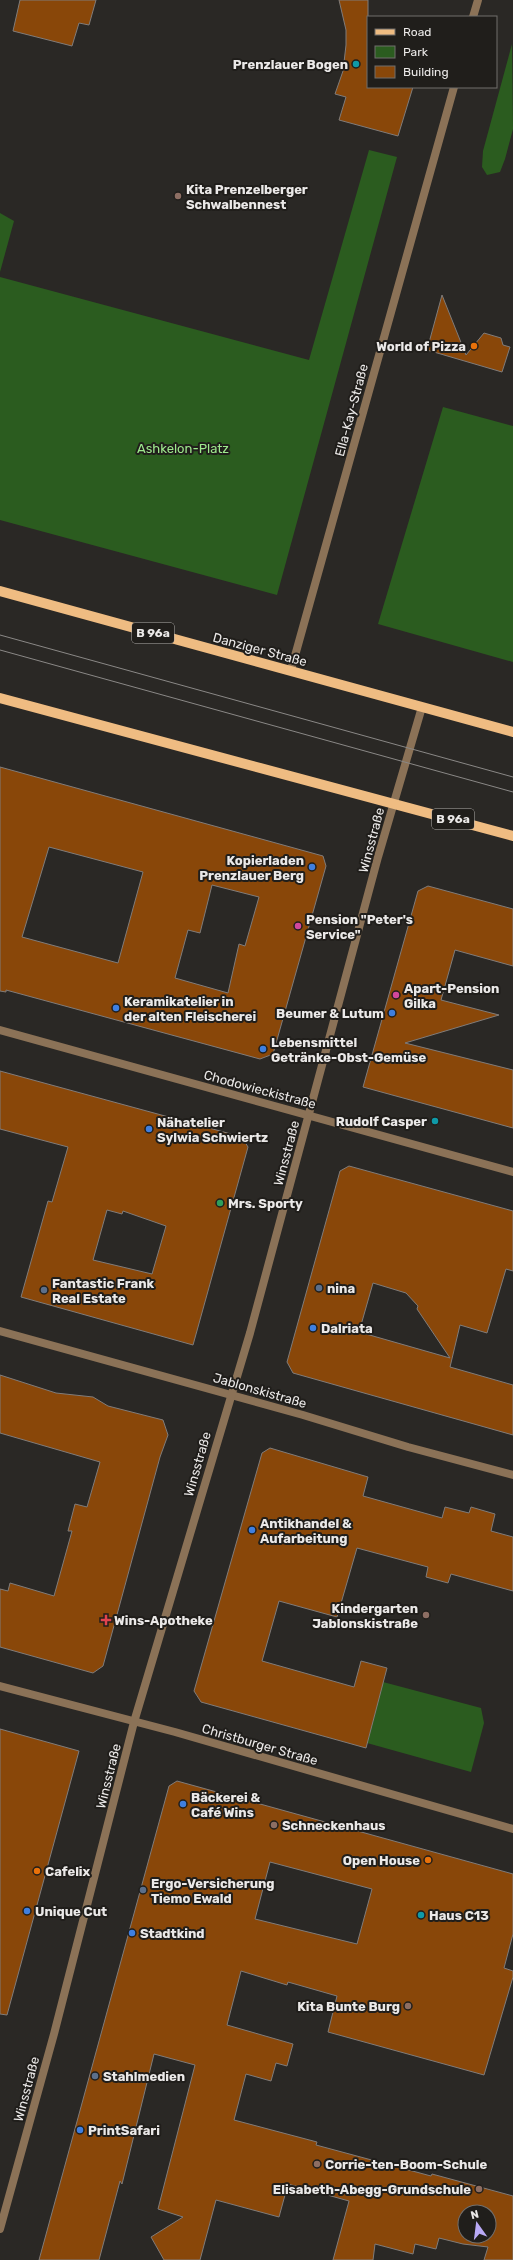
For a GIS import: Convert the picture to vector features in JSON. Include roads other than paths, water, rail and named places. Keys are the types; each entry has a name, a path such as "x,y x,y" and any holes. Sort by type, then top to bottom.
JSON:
{"main road":[{"name":"Danziger Straße","path":"0,591 513,732"},
{"name":"B 96a","path":"0,698 513,836"}],"street":[{"path":"473,16 478,0"},
{"name":"Ella-Kay-Straße","path":"291,670 454,88"},
{"name":"Winsstraße","path":"0,2229 54,2034 134,1722 230,1394 250,1333 393,804 422,707"},
{"name":"Chodowieckistraße","path":"0,1030 513,1172"},
{"name":"Jablonskistraße","path":"0,1331 230,1394 513,1475"},
{"name":"Christburger Straße","path":"0,1686 134,1722 513,1829"}],"tram line":[{"path":"0,635 513,777"},
{"path":"0,650 513,792"}],"place":[{"name":"Prenzlauer Bogen","path":"356,64"},
{"name":"Kita Prenzelberger Schwalbennest","path":"178,196"},
{"name":"World of Pizza","path":"474,346"},
{"name":"Kopierladen Prenzlauer Berg","path":"312,867"},
{"name":"Pension \"Peter's Service\"","path":"298,926"},
{"name":"Apart-Pension Gilka","path":"396,995"},
{"name":"Keramikatelier in der alten Fleischerei","path":"116,1008"},
{"name":"Beumer & Lutum","path":"392,1013"},
{"name":"Lebensmittel Getränke-Obst-Gemüse","path":"263,1049"},
{"name":"Rudolf Casper","path":"435,1121"},
{"name":"Nähatelier Sylwia Schwiertz","path":"149,1129"},
{"name":"Mrs. Sporty","path":"220,1203"},
{"name":"nina","path":"319,1288"},
{"name":"Fantastic Frank Real Estate","path":"44,1290"},
{"name":"Dalriata","path":"313,1328"},
{"name":"Antikhandel & Aufarbeitung","path":"252,1530"},
{"name":"Kindergarten Jablonskistraße","path":"426,1615"},
{"name":"Wins-Apotheke","path":"106,1620"},
{"name":"Bäckerei & Café Wins","path":"183,1804"},
{"name":"Schneckenhaus","path":"274,1825"},
{"name":"Open House","path":"428,1860"},
{"name":"Cafelix","path":"37,1871"},
{"name":"Ergo-Versicherung Tiemo Ewald","path":"143,1890"},
{"name":"Unique Cut","path":"27,1911"},
{"name":"Haus C13","path":"421,1915"},
{"name":"Stadtkind","path":"132,1933"},
{"name":"Kita Bunte Burg","path":"408,2006"},
{"name":"Stahlmedien","path":"95,2076"},
{"name":"PrintSafari","path":"80,2130"},
{"name":"Corrie-ten-Boom-Schule","path":"317,2164"},
{"name":"Elisabeth-Abegg-Grundschule","path":"479,2189"}],"park label":[{"name":"Ashkelon-Platz","path":"183,448"}]}
